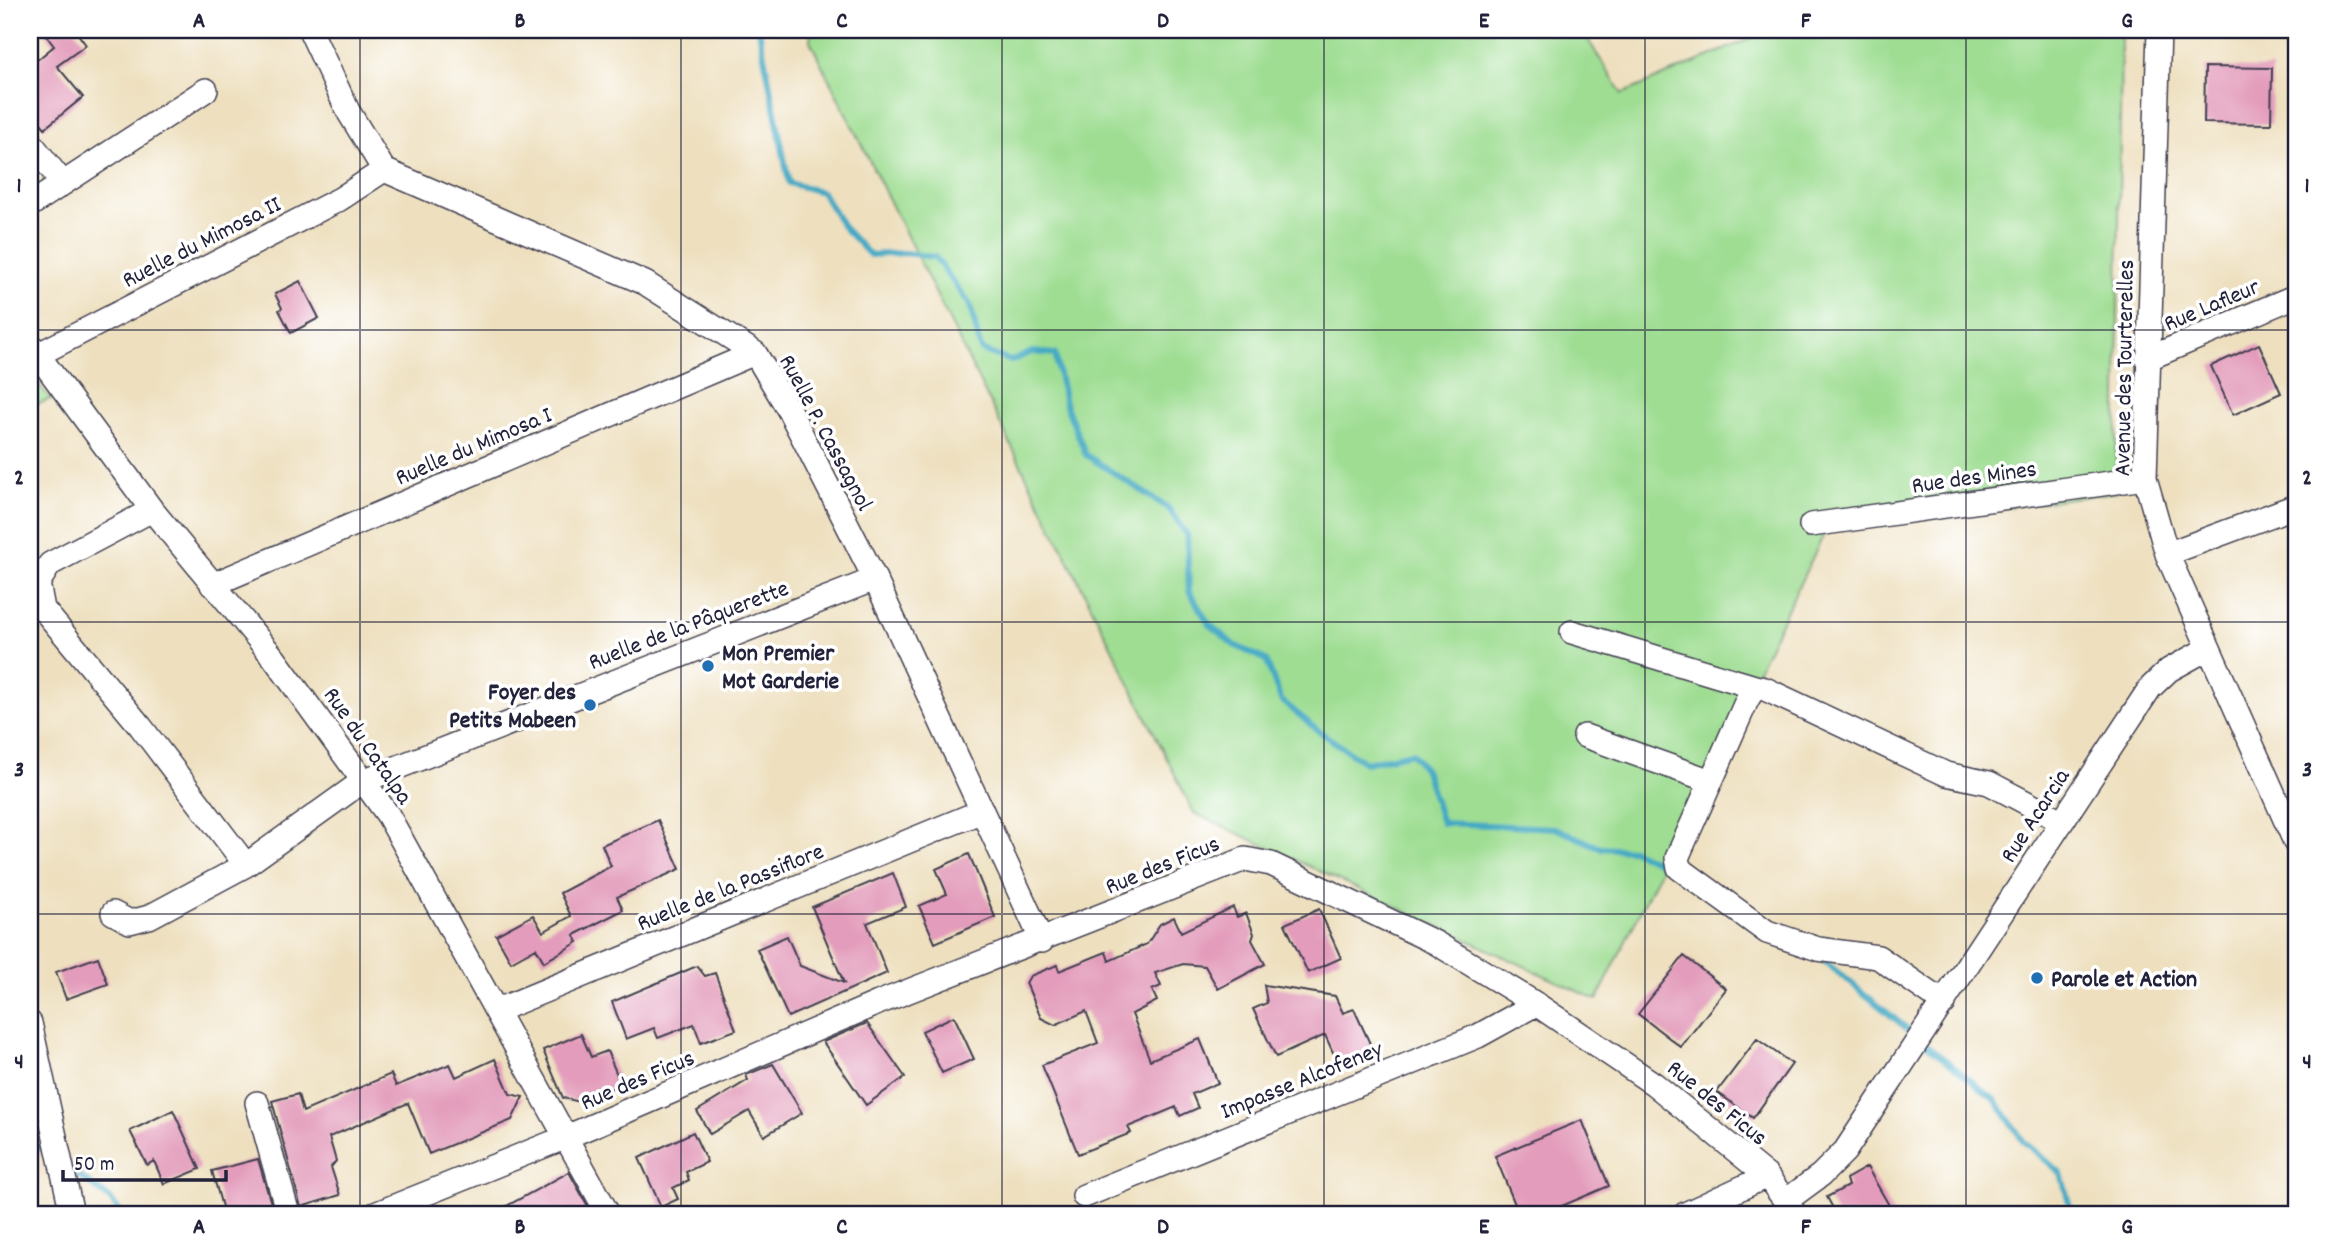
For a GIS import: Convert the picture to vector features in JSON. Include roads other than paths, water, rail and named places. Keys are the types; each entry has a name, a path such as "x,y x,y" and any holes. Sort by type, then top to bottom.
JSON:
{"street":[{"path":"310,30 348,111 384,170"},
{"name":"Avenue des Tourterelles","path":"2159,30 2145,478 2167,554 2207,649 2293,830"},
{"path":"30,205 206,90"},
{"path":"30,142 62,182"},
{"name":"Ruelle du Mimosa II","path":"35,349 340,199 384,170"},
{"name":"Ruelle P. Cassagnol","path":"384,170 645,283 755,354 790,412 875,579 1042,941"},
{"name":"Rue Lafleur","path":"2147,359 2296,296"},
{"name":"Rue du Catalpa","path":"35,349 152,510 274,658 388,815 498,1010 564,1138 608,1214"},
{"name":"Ruelle du Mimosa I","path":"212,585 755,354"},
{"name":"Rue des Mines","path":"1811,525 2145,478"},
{"path":"2167,554 2296,506"},
{"path":"152,510 50,564 38,583 43,609 141,727 246,865"},
{"name":"Ruelle de la Pâquerette","path":"113,914 130,922 149,917 246,865 363,781 875,579"},
{"path":"1572,632 1793,701 1946,774 1989,783 2061,821"},
{"name":"Rue Acarcia","path":"1791,1207 1845,1151 2150,688 2169,670 2207,649"},
{"path":"1755,687 1677,858 1683,873 1767,932 1818,949 1878,957 1944,1003"},
{"path":"1585,736 1711,781"},
{"name":"Ruelle de la Passiflore","path":"498,1010 982,811"},
{"name":"Rue des Ficus","path":"375,1214 564,1138 878,1003 1042,941 1245,859 1271,864 1436,943 1536,1004 1654,1084 1767,1175 1791,1207"},
{"name":"Impasse Alcofeney","path":"1084,1196 1478,1036 1536,1004"},
{"path":"30,1023 72,1214"},
{"path":"257,1102 288,1214"},
{"path":"1685,1214 1767,1175"}],"waterway":[{"path":"759,30 789,183 822,192 844,228 870,255 905,253 935,257 970,305 981,350 1011,361 1032,352 1055,354 1065,403 1086,455 1168,508 1187,535 1189,591 1209,624 1234,645 1266,660 1281,700 1316,729 1365,763 1412,753 1425,770 1442,823 1555,828 1601,848 1632,850 1672,869"},
{"path":"1819,957 1996,1101 2024,1142 2061,1173 2072,1214"},
{"path":"30,1140 53,1157"},
{"path":"68,1168 109,1198 122,1214"}],"place":[{"name":"Mon Premier Mot Garderie","path":"708,666"},
{"name":"Foyer des Petits Mabeen","path":"590,705"},
{"name":"Parole et Action","path":"2037,978"}]}
